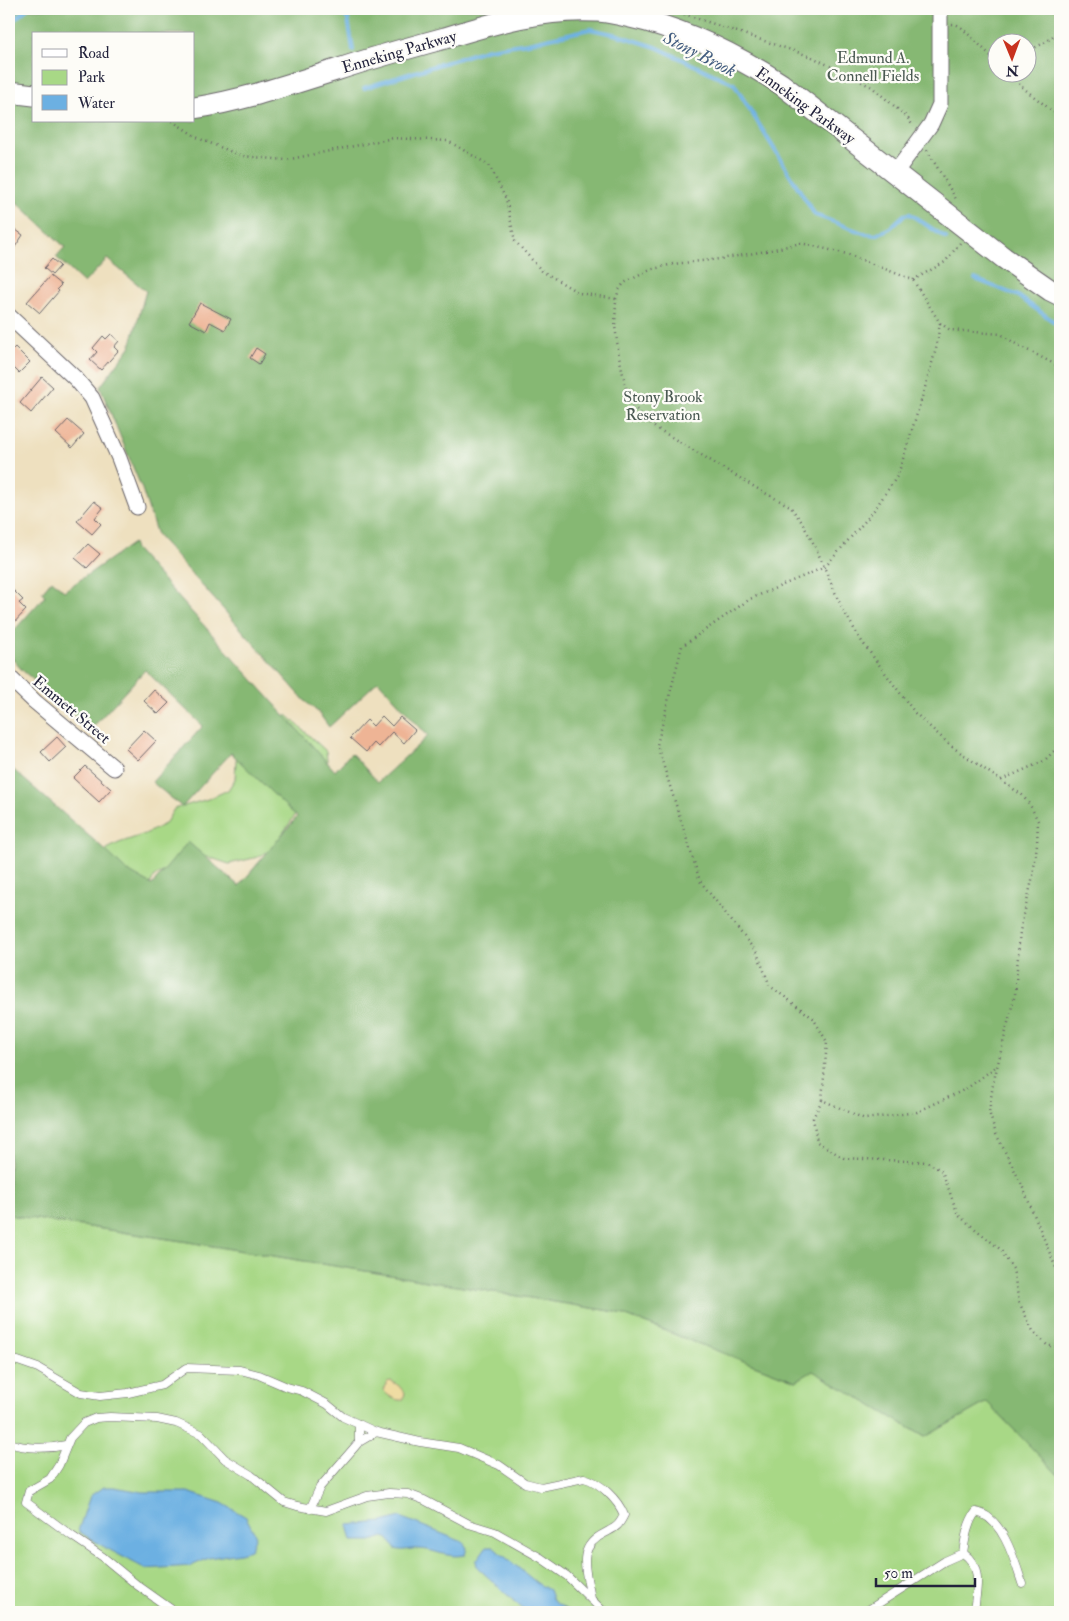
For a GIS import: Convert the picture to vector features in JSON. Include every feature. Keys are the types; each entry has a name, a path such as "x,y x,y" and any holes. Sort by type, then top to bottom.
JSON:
{"main road":[{"name":"Enneking Parkway","path":"195,108 271,91 338,69 500,22 552,11 598,10 678,31 717,46 753,66 795,94 1004,258 1060,295"},
{"path":"9,92 32,95"}],"street":[{"path":"895,173 934,120 940,104 940,16"},
{"path":"9,316 76,379 92,398 119,458 137,507"},
{"name":"Emmett Street","path":"9,677 34,701 114,768"}],"lane":[{"path":"9,1360 38,1368 81,1393 100,1396 128,1393 162,1385 186,1368 240,1370 302,1391 327,1404 343,1417 376,1432 459,1448 499,1465 525,1483 542,1487 584,1478 590,1480 621,1506 624,1515 620,1524 614,1530 604,1533 586,1549 584,1559 591,1599"},
{"path":"174,1612 103,1557 26,1502 29,1491 50,1480 59,1465 70,1438 84,1422 96,1418 132,1417 176,1423 201,1434 225,1460 251,1475 284,1502 310,1509 326,1511 367,1496 389,1493 408,1494 424,1500 469,1524 513,1540 567,1576 604,1612"},
{"path":"359,1424 359,1442"},
{"path":"310,1509 320,1487 359,1442 376,1432"},
{"path":"9,1444 41,1448 56,1448 66,1445"},
{"path":"963,1553 964,1541 972,1516 976,1512 982,1513 997,1525 1017,1566 1022,1583"},
{"path":"865,1612 945,1560 963,1553"},
{"path":"963,1553 972,1560 976,1568 974,1612"}],"path":[{"path":"680,13 697,17 812,57 872,87 907,116 961,206"},
{"path":"940,16 957,25 986,52"},
{"path":"1036,48 1055,36 1060,28"},
{"path":"1018,82 1060,116"},
{"path":"174,122 200,139 242,156 286,160 393,138 448,141 489,165 506,199 515,241 542,271 579,293 616,299"},
{"path":"913,280 945,262 970,230"},
{"path":"1060,367 1001,334 950,330 940,323 913,280 847,254 801,243 766,252 673,264 650,270 634,277 621,286 616,299 615,326 619,356 628,397 634,407 653,426 754,487 790,506 801,521 826,567 841,606 860,639 915,713 950,746 1022,795 1030,805 1038,821 1038,844 1033,876 1020,931 1015,994 998,1064 989,1112 1002,1146 1022,1183 1060,1278"},
{"path":"940,323 936,349 898,476 872,513 826,567 750,599 682,646 656,745 700,881 757,953 770,986 813,1018 827,1042 822,1100 813,1118 817,1142 844,1158 927,1162 942,1171 958,1215 1000,1249 1013,1269 1019,1302 1032,1331 1048,1346 1060,1346"},
{"path":"1001,780 1044,761 1060,745"},
{"path":"822,1100 865,1119 917,1112 966,1089 998,1064"}],"green space":[{"name":"Stony Brook Reservation","path":"9,9 1060,9 1060,1477 987,1402 925,1437 813,1371 796,1381 616,1312 182,1241 9,1215 9,766 126,870 152,885 188,842 239,886 297,817 231,753 182,807 152,782 203,726 145,670 91,729 22,670 9,655 9,636 45,596 42,592 52,580 64,591 133,543 135,549 335,771 351,753 378,782 428,736 378,681 329,727 318,712 307,703 157,535 142,489 100,387 130,347 146,291 107,259 84,283 56,257 65,247 9,195"},
{"path":"287,715 326,751 328,767 272,849 258,857 229,864 208,857 167,869 154,877 145,893 98,860 107,849 165,824 174,809 208,799 228,790 235,779 236,760 241,736 262,720"},
{"path":"9,1215 182,1241 616,1312 796,1381 813,1370 925,1437 987,1402 1049,1465 1060,1460 1060,1612 9,1612"}],"sand":[{"path":"391,1381 398,1385 405,1393 403,1400 392,1398 383,1390 387,1382"}],"water":[{"path":"103,1487 143,1492 188,1492 222,1503 246,1517 256,1536 250,1550 240,1553 209,1558 191,1566 146,1569 78,1531 90,1496"},
{"path":"400,1517 463,1542 467,1548 465,1555 452,1556 424,1549 398,1550 395,1549 389,1539 384,1537 371,1541 352,1541 348,1525 383,1522"},
{"path":"486,1547 493,1547 537,1583 549,1590 553,1601 570,1612 526,1612 477,1567 476,1561"}],"building":[{"path":"9,225 23,235 9,256"},
{"path":"52,259 60,266 52,275 44,268"},
{"path":"50,276 61,285 57,289 59,291 40,313 27,302"},
{"path":"200,303 231,319 225,330 210,322 206,331 189,322"},
{"path":"111,334 119,341 114,347 118,351 101,370 90,360 97,352 93,348 103,336 106,339"},
{"path":"15,347 30,362 19,373 9,363 9,353"},
{"path":"256,348 265,354 259,364 250,358"},
{"path":"42,377 53,387 31,413 20,403"},
{"path":"68,420 84,434 72,448 56,433"},
{"path":"94,501 103,508 95,518 101,524 92,534 77,521"},
{"path":"88,544 100,554 87,568 75,558"},
{"path":"9,586 23,600 19,603 26,610 9,628"},
{"path":"154,690 169,703 158,714 144,701"},
{"path":"382,716 392,726 400,717 415,730 404,743 392,732 378,747 374,743 366,752 350,738 367,720 373,726"},
{"path":"144,730 156,741 138,760 126,749"},
{"path":"57,737 66,747 50,762 41,752"},
{"path":"85,766 111,789 99,802 73,778"}],"waterway":[{"name":"Stony Brook","path":"9,24 27,9"},
{"name":"Stony Brook","path":"335,9 348,19 353,50"},
{"name":"Stony Brook","path":"364,88 488,49 528,43 590,29 618,35 656,47 734,84 815,215 866,234 876,235 890,228 904,215 910,214 946,238"},
{"name":"Stony Brook","path":"975,279 1018,296 1060,326"}],"park label":[{"name":"Edmund A. Connell Fields","path":"873,66"}]}
